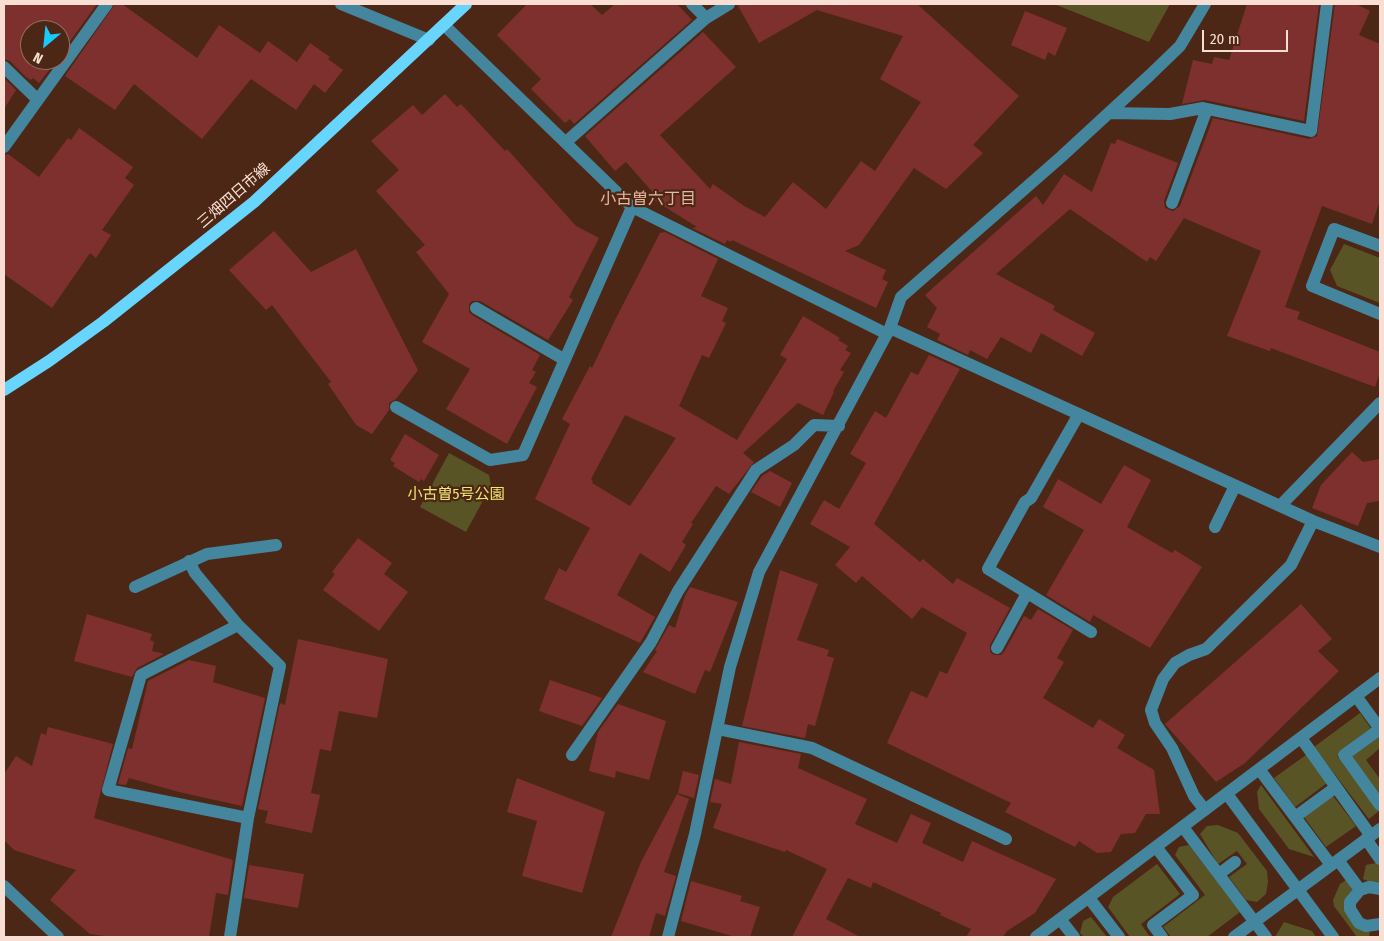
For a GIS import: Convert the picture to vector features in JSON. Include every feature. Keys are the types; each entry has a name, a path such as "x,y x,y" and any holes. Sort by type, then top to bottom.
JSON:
{"main road":[{"name":"三畑四日市線","path":"4,390 49,361 103,322 254,202 466,4"}],"street":[{"path":"4,147 107,4"},
{"path":"341,4 429,40"},
{"path":"692,4 706,18"},
{"path":"566,142 706,18 729,4"},
{"path":"668,937 695,834 730,667 759,572 839,426 888,331 901,297 1109,113 1180,46 1206,4"},
{"path":"1109,113 1170,114 1207,109 1311,131 1327,4"},
{"path":"444,25 632,207 888,331 1079,414 1313,521 1380,547"},
{"path":"4,67 38,100"},
{"path":"1172,203 1207,109"},
{"path":"396,407 490,460 523,455 632,207"},
{"path":"1380,246 1334,229 1312,286 1380,314"},
{"path":"476,308 565,360"},
{"path":"1280,506 1378,408"},
{"path":"1079,414 1031,498 1025,502 988,570 1091,632"},
{"path":"572,754 651,642 678,591 756,470 794,445 814,425 839,426"},
{"path":"1215,528 1235,486"},
{"path":"1205,810 1194,796 1172,748 1155,723 1152,710 1156,697 1163,679 1175,663 1189,655 1206,649 1291,566 1313,521"},
{"path":"135,587 189,560 206,554 276,545"},
{"path":"189,560 195,573 238,625 280,666 248,818 230,937"},
{"path":"997,648 1027,593"},
{"path":"238,625 141,675 108,790 248,818"},
{"path":"1036,937 1356,696 1378,684"},
{"path":"1356,696 1380,729 1344,756 1380,805"},
{"path":"718,729 812,748 1006,839"},
{"path":"1301,738 1372,835 1380,859"},
{"path":"1259,769 1295,817 1360,890"},
{"path":"1295,817 1336,787"},
{"path":"1227,794 1333,937"},
{"path":"1183,826 1266,937"},
{"path":"1234,937 1372,835"},
{"path":"1156,847 1193,895 1153,925 1162,937"},
{"path":"1219,874 1236,862"},
{"path":"4,886 58,937"},
{"path":"1380,890 1369,887 1360,890 1350,902 1353,917 1366,926 1380,924"},
{"path":"1089,898 1119,937"},
{"path":"1060,919 1074,937"},
{"path":"1374,937 1380,924"}],"green space":[{"path":"1054,4 1170,4 1149,42"},
{"path":"1344,244 1380,258 1380,303 1337,286 1330,270"},
{"name":"小古曽5号公園","path":"449,453 489,475 491,486 466,532 420,507"},
{"path":"1360,713 1372,730 1337,756 1379,811 1369,819 1314,747"},
{"path":"1380,734 1380,748 1366,760 1380,779 1380,798 1349,756"},
{"path":"1306,755 1327,783 1295,807 1274,778"},
{"path":"1261,785 1314,857 1289,849 1259,809 1257,792"},
{"path":"1333,796 1356,826 1326,847 1304,817"},
{"path":"1218,825 1238,833 1267,871 1266,894 1257,902 1246,900 1229,877 1247,864 1237,851 1218,864 1200,834 1207,826"},
{"path":"1189,845 1240,912 1207,937 1171,937 1163,927 1205,895 1175,855 1179,847"},
{"path":"1376,863 1380,866 1380,886 1363,879 1366,865"},
{"path":"1157,864 1180,894 1141,924 1150,937 1130,937 1108,907 1113,897"},
{"path":"1346,880 1353,891 1353,923 1370,932 1369,937 1357,937 1334,906 1333,900 1340,884"},
{"path":"1091,917 1107,937 1084,937 1080,933 1083,921"},
{"path":"1284,922 1312,931 1316,937 1275,937"}],"building":[{"path":"4,4 97,4 70,41 70,20 20,20 20,70 49,70 39,83 33,78 31,80 26,77 10,61 4,59"},
{"path":"115,4 122,4 197,58 219,25 260,53 268,41 297,62 310,43 330,57 328,59 343,70 325,93 314,84 296,110 251,79 202,139 134,84 115,110 65,76"},
{"path":"527,4 590,4 602,15 615,4 677,4 692,20 574,124 570,119 565,123 531,89 541,79 497,35"},
{"path":"737,4 917,4 1019,96 973,145 983,153 946,189 914,168 859,245 845,251 886,270 882,279 888,282 876,308 732,240 731,242 727,240 725,244 692,228 697,227 654,200 656,196 626,162 615,171 585,136 703,32 736,67 660,135 710,189 713,184 744,206 765,217 793,182 826,209 861,161 875,171 921,102 880,79 903,36 817,10 759,43"},
{"path":"1247,4 1319,4 1304,121 1205,100 1182,104 1193,60 1212,64 1214,57 1229,60"},
{"path":"1335,4 1356,4 1370,11 1359,35 1380,44 1380,200 1372,224 1322,206 1285,307 1300,312 1297,319 1380,352 1380,372 1375,387 1271,348 1270,351 1227,336 1261,251 1184,218 1156,261 1150,257 1147,262 1070,209 996,274 1055,306 1053,310 1095,333 1082,356 1041,333 1031,353 1001,337 987,359 970,350 968,355 937,340 940,334 927,327 937,308 925,295 1036,196 1043,205 1064,174 1092,192 1111,143 1115,144 1117,139 1178,163 1164,201 1165,208 1173,211 1180,206 1213,118 1309,139 1317,136"},
{"path":"1025,11 1067,28 1055,56 1048,52 1045,60 1011,45"},
{"path":"4,78 16,90 4,109"},
{"path":"445,94 457,107 461,104 505,151 507,149 576,226 599,238 569,297 573,300 548,340 480,301 472,301 469,304 469,312 472,315 540,355 532,370 536,372 529,383 537,387 507,444 446,409 470,369 422,342 449,294 416,252 425,245 376,191 399,170 371,141 413,105 422,115"},
{"path":"79,128 133,167 125,178 134,185 102,230 111,235 96,258 90,253 52,308 4,274 4,155 8,154 39,177 68,138 71,140"},
{"path":"274,231 311,272 356,249 418,370 396,399 389,403 389,410 372,434 356,425 328,384 331,382 272,305 266,310 229,270"},
{"path":"665,232 718,259 701,296 728,308 722,321 726,323 709,358 702,355 679,406 737,440 787,359 780,355 803,316 840,338 838,340 848,346 845,350 851,353 840,370 844,372 833,391 823,415 798,403 743,453 754,462 729,494 716,486 691,523 693,524 682,542 686,545 670,572 640,553 617,595 655,617 640,643 544,599 559,568 566,572 590,528 535,499 570,424 562,419 590,366 592,368 660,233","holes":["625,415 676,438 630,506 592,483 591,479"]},
{"path":"929,355 960,369 874,524 920,562 923,559 953,584 957,578 1010,608 990,645 990,652 994,655 1001,655 1004,652 1024,616 1031,620 1038,609 1073,630 1057,658 1064,662 1043,698 1093,728 1099,719 1125,735 1117,748 1154,770 1160,814 1146,814 1135,833 1121,834 1111,852 1097,853 1079,841 1075,847 1005,812 1011,803 887,743 911,691 927,698 940,671 947,674 967,633 922,607 912,619 862,576 856,583 835,565 850,547 810,524 824,500 839,509 866,463 850,454 875,411 886,418 911,372 918,375"},
{"path":"405,434 439,455 424,481 421,479 419,482 393,466 395,463 390,460"},
{"path":"1352,452 1363,462 1380,459 1380,501 1367,503 1358,526 1312,508 1321,485"},
{"path":"1124,465 1151,480 1127,527 1172,553 1175,550 1202,567 1150,648 1093,615 1090,622 1046,595 1084,530 1043,507 1058,479 1101,504"},
{"path":"770,471 792,483 780,507 751,492 762,476"},
{"path":"358,538 392,563 384,574 408,592 379,631 323,590 335,574 332,572"},
{"path":"780,570 818,584 797,640 829,650 827,656 834,658 815,726 808,724 805,738 742,726"},
{"path":"690,587 738,602 710,672 705,670 695,694 643,672 657,651 655,650 669,625 675,628 685,596"},
{"path":"1301,604 1332,639 1318,651 1339,671 1245,763 1216,782 1165,724"},
{"path":"87,614 152,634 150,640 154,642 152,651 164,654 137,668 132,677 74,661"},
{"path":"298,639 388,659 377,718 339,711 331,751 320,749 311,793 320,795 312,833 265,823 268,811 258,809 280,703 285,705"},
{"path":"189,660 216,666 213,682 265,698 242,806 179,792 129,778 126,785 118,784 128,748 132,749 148,681"},
{"path":"550,680 602,698 582,726 539,711"},
{"path":"618,704 666,721 649,780 616,771 615,778 589,771 598,732"},
{"path":"48,727 113,744 94,818 233,860 228,895 216,893 209,937 112,937 90,934 50,900 76,870 14,850 4,840 4,774 16,756 32,766 41,733 46,735"},
{"path":"739,742 801,754 798,768 867,799 855,824 897,843 911,814 931,823 922,843 963,862 972,841 1056,879 1035,913 1007,931 1003,937 966,937 971,929 940,915 941,913 873,882 871,888 848,878 826,919 860,937 792,937 827,869 786,850 785,852 713,828 722,804 710,802 715,779 731,784"},
{"path":"683,771 699,775 694,798 678,793"},
{"path":"517,778 605,812 582,893 522,876 537,821 507,812"},
{"path":"677,794 689,799 664,872 676,876 665,916 656,913 649,937 611,937 641,862"},
{"path":"249,865 304,874 298,908 244,898"},
{"path":"691,881 742,896 740,901 760,907 750,937 735,937 681,921"}],"district":[{"name":"小古曽六丁目","path":"648,200"}]}
